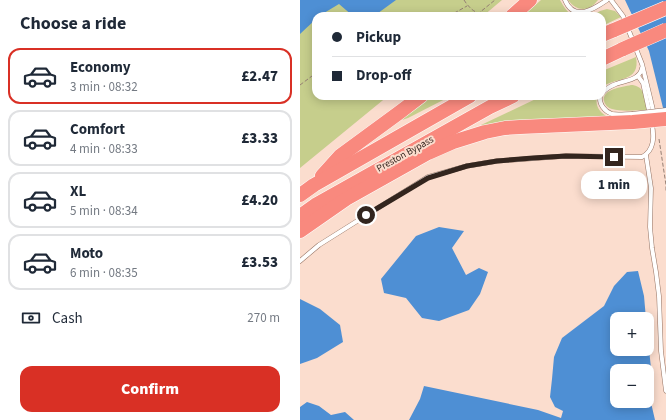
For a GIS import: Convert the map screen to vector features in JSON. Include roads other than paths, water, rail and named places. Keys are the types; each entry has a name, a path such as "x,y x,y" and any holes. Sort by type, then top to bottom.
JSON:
{"highway":[{"path":"516,12 530,0"},
{"path":"608,32 666,8"},
{"path":"606,57 666,30"},
{"path":"314,185 340,156 416,100"},
{"name":"Preston Bypass","path":"300,195 314,185 463,100"},
{"name":"Preston Bypass","path":"300,216 317,204 505,100"},
{"path":"300,231 346,199 428,153 464,138 484,132 505,128 632,118 662,125"}],"lane":[{"path":"565,0 570,8 580,12 590,10 608,0"},
{"path":"611,0 623,16 643,65 662,125"},
{"path":"606,89 615,84 638,76 642,72 643,65"},
{"path":"300,261 319,245 428,178 467,166 497,161 533,158 566,156 637,158 646,155 650,150 654,137 643,83 638,76"},
{"path":"600,100 607,111 613,114 632,118 666,110"},
{"path":"646,155 651,188 650,227 659,296 661,351 666,391"}],"water":[{"path":"300,0 396,0 380,12 348,12 339,4 326,12 312,12 312,23 300,34"},
{"path":"625,0 666,0 666,120 649,51"},
{"path":"439,227 464,231 452,248 466,275 479,268 488,272 480,294 469,310 439,321 422,318 406,298 384,293 381,279 416,236"},
{"path":"638,271 644,296 645,312 610,312 610,356 650,356 651,364 610,364 610,408 652,408 655,420 409,420 420,399 424,386 538,410 561,418 563,411 555,407 550,397 554,357 562,338 604,306 614,286 627,272"},
{"path":"300,299 320,309 340,325 343,342 317,358 300,364"},
{"path":"307,402 319,406 331,415 345,412 354,420 300,420 300,407"}]}
